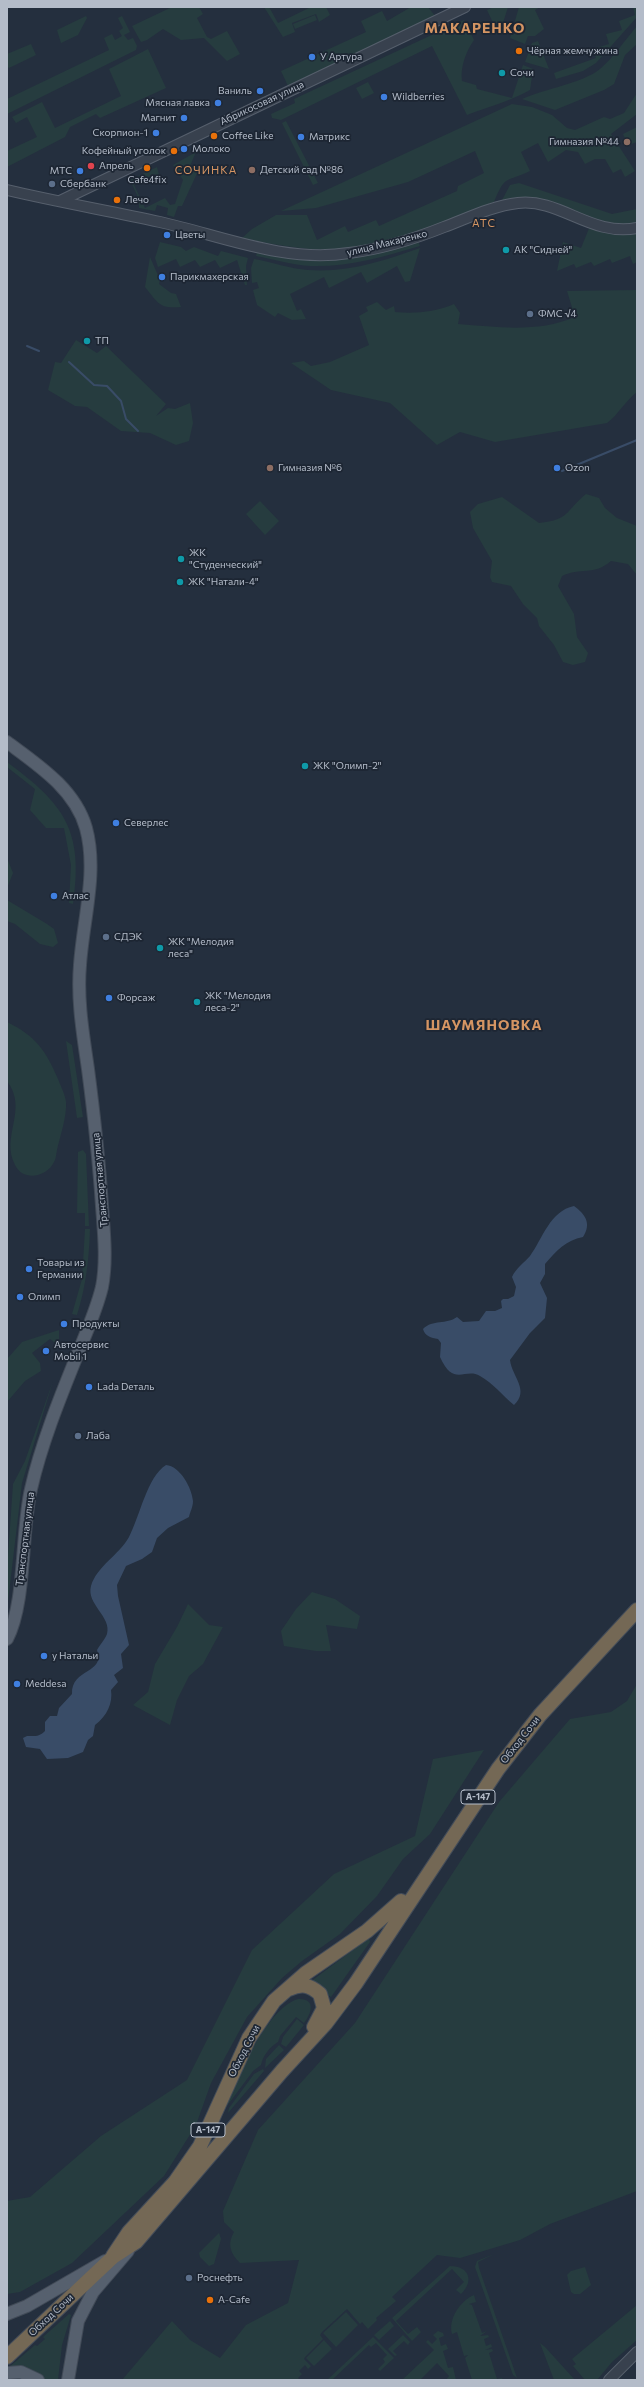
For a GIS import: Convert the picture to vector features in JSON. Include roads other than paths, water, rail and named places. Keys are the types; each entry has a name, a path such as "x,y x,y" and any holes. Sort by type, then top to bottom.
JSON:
{"highway":[{"name":"Обход Сочи","path":"7,2357 113,2256 136,2242 330,2017 356,1983 420,1883 498,1769 540,1714 637,1610"},
{"name":"Обход Сочи","path":"113,2256 129,2232 175,2182 200,2146 249,2038 265,2013 284,1991 306,1973 377,1924 420,1883"},
{"name":"А-147","path":"282,2071 320,2018 324,2008 320,1994 306,1985 297,1985 284,1991"}],"main road":[{"name":"Транспортная улица","path":"7,742 36,764 66,792 80,813 89,842 90,876 80,965 79,1002 96,1131 105,1254 102,1288 96,1308 71,1371 31,1486 25,1523 16,1609 7,1638"},
{"name":"А-147","path":"68,2380 78,2321 93,2292 136,2242"},
{"name":"А-147","path":"7,2314 27,2306 113,2256"},
{"path":"7,2373 21,2372 38,2380"}],"street":[{"name":"Абрикосовая улица","path":"60,201 465,7"},
{"name":"улица Макаренко","path":"7,184 60,201"},
{"name":"улица Макаренко","path":"7,190 161,222 260,248 313,255 350,253 419,237 495,208 518,203 543,204 602,228 624,231 637,228"},
{"path":"609,2380 637,2352"}],"water":[{"path":"574,1206 586,1219 586,1232 583,1237 566,1243 545,1264 545,1274 540,1283 547,1298 545,1318 530,1333 510,1360 520,1389 519,1399 514,1405 494,1386 480,1376 475,1374 460,1375 450,1372 440,1357 441,1343 438,1339 427,1335 423,1329 431,1324 448,1321 457,1317 463,1322 479,1321 486,1311 495,1311 502,1308 501,1301 503,1299 508,1299 514,1296 516,1287 512,1277 516,1271 535,1249 553,1219 559,1213"},
{"path":"166,1465 176,1469 188,1484 193,1501 189,1517 168,1528 157,1538 152,1552 142,1559 126,1566 117,1585 129,1645 121,1654 123,1668 114,1675 118,1682 111,1690 111,1700 108,1709 103,1718 95,1725 93,1736 88,1740 83,1752 68,1758 47,1759 40,1749 26,1747 23,1738 27,1736 39,1735 45,1731 45,1722 50,1716 57,1716 59,1708 72,1694 73,1686 77,1680 93,1668 97,1663 97,1650 107,1634 108,1628 103,1616 92,1599 90,1593 91,1586 98,1572 120,1549 129,1537 144,1498 154,1478"}],"waterway":[{"path":"27,346 39,351"},
{"path":"69,362 94,385 107,386 121,401 126,419 138,431"},
{"path":"562,471 637,440"}],"place":[{"name":"Чёрная жемчужина","path":"519,51"},
{"name":"У Артура","path":"312,57"},
{"name":"Сочи","path":"502,73"},
{"name":"Ваниль","path":"260,91"},
{"name":"Wildberries","path":"384,97"},
{"name":"Мясная лавка","path":"218,103"},
{"name":"Магнит","path":"184,118"},
{"name":"Скорпион-1","path":"156,133"},
{"name":"Coffee Like","path":"214,136"},
{"name":"Матрикс","path":"301,137"},
{"name":"Гимназия №44","path":"627,142"},
{"name":"Молоко","path":"184,149"},
{"name":"Кофейный уголок","path":"174,151"},
{"name":"Апрель","path":"91,166"},
{"name":"Cafe4fix","path":"147,168"},
{"name":"Детский сад №86","path":"252,170"},
{"name":"МТС","path":"80,171"},
{"name":"Сбербанк","path":"52,184"},
{"name":"Лечо","path":"117,200"},
{"name":"Цветы","path":"167,235"},
{"name":"АК \"Сидней\"","path":"506,250"},
{"name":"Парикмахерская","path":"162,277"},
{"name":"ФМС √4","path":"530,314"},
{"name":"ТП","path":"87,341"},
{"name":"Гимназия №6","path":"270,468"},
{"name":"Ozon","path":"557,468"},
{"name":"ЖК \"Студенческий\"","path":"181,559"},
{"name":"ЖК \"Натали-4\"","path":"180,582"},
{"name":"ЖК \"Олимп-2\"","path":"305,766"},
{"name":"Северлес","path":"116,823"},
{"name":"Атлас","path":"54,896"},
{"name":"СДЭК","path":"106,937"},
{"name":"ЖК \"Мелодия леса\"","path":"160,948"},
{"name":"Форсаж","path":"109,998"},
{"name":"ЖК \"Мелодия леса-2\"","path":"197,1002"},
{"name":"Товары из Германии","path":"29,1269"},
{"name":"Олимп","path":"20,1297"},
{"name":"Продукты","path":"64,1324"},
{"name":"Автосервис Mobil 1","path":"46,1351"},
{"name":"Lada Dеталь","path":"89,1387"},
{"name":"Лаба","path":"78,1436"},
{"name":"у Натальи","path":"44,1656"},
{"name":"Meddesa","path":"17,1684"},
{"name":"Роснефть","path":"189,2278"},
{"name":"A-Cafe","path":"210,2300"}],"district":[{"name":"МАКАРЕНКО","path":"475,28"},
{"name":"СОЧИНКА","path":"206,170"},
{"name":"АТС","path":"484,223"},
{"name":"ШАУМЯНОВКА","path":"484,1025"}]}
